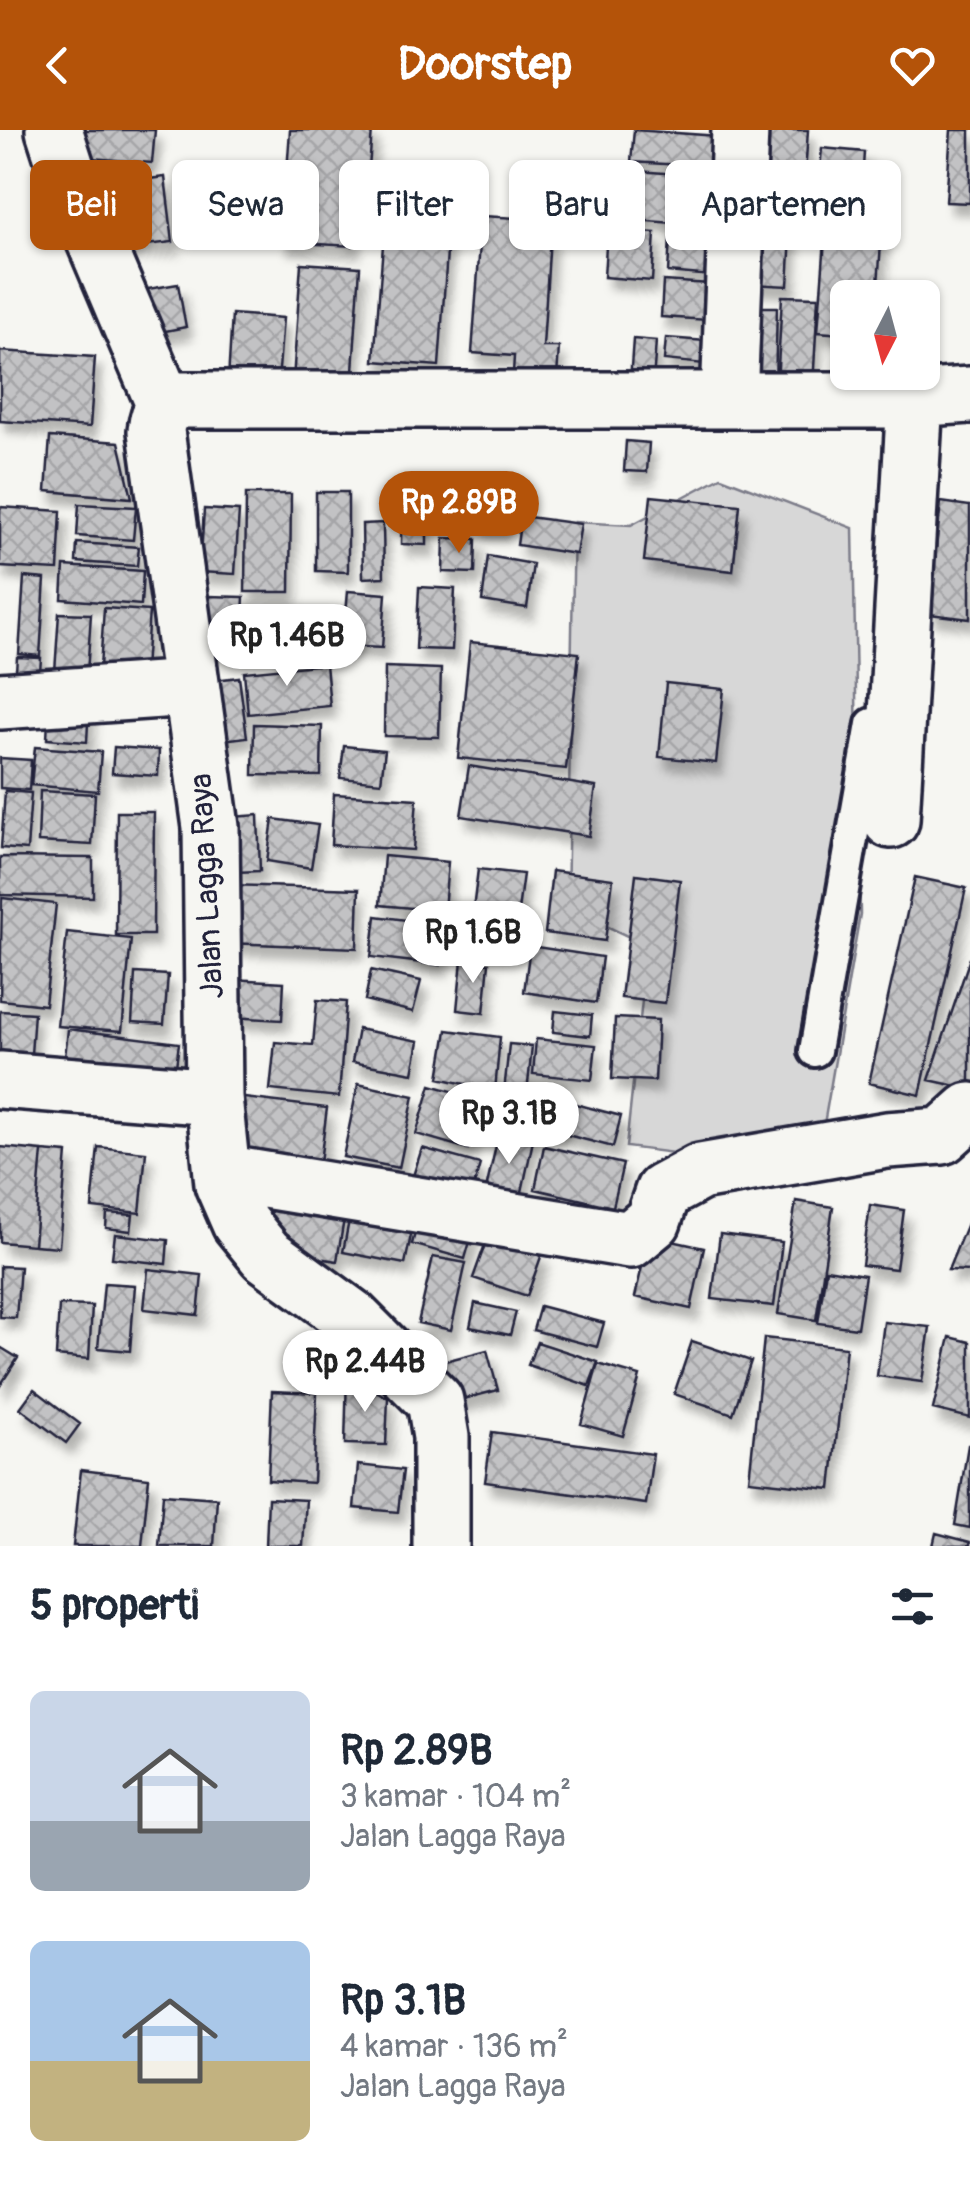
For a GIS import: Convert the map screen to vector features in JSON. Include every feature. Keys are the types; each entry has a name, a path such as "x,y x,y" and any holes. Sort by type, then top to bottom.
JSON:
{"street":[{"path":"54,130 73,189 165,406 182,400 906,399 970,395"},
{"path":"729,398 740,130"},
{"path":"891,820 906,399"},
{"name":"Jalan Lagga Raya","path":"165,406 158,414 156,431 211,827 214,1097 222,1184 240,1223 266,1255 351,1317 435,1400 440,1437 441,1546"},
{"path":"0,701 190,688"},
{"path":"0,1080 214,1097"},
{"path":"222,1172 630,1240 653,1222 663,1192 700,1172 887,1140 942,1136 970,1110"}],"lane":[{"path":"815,1051 870,742 906,399"}],"shaded area":[{"path":"721,477 853,528 860,914 816,1171 626,1147 648,946 567,907 574,522 631,525"}],"building":[{"path":"69,130 155,130 152,163 67,156"},
{"path":"290,130 372,130 370,160 339,160 339,245 319,244 319,160 288,160"},
{"path":"634,130 718,136 716,160 665,160 665,164 631,160"},
{"path":"759,130 808,130 806,160 757,160"},
{"path":"951,130 970,130 970,203 946,202"},
{"path":"822,148 864,152 864,160 821,160"},
{"path":"645,172 665,173 665,222 645,221"},
{"path":"165,177 172,242 152,244 152,179"},
{"path":"489,216 509,218 509,250 549,250 543,347 559,347 556,393 512,390 514,356 472,353 480,250 489,250"},
{"path":"645,232 655,233 652,281 604,277 606,250 645,250"},
{"path":"383,250 447,250 439,366 374,361"},
{"path":"669,250 714,250 712,276 668,272"},
{"path":"753,250 790,250 788,286 751,284"},
{"path":"824,250 881,250 878,280 830,280 830,333 818,332"},
{"path":"301,263 360,267 352,386 293,381"},
{"path":"663,281 710,284 708,320 661,317"},
{"path":"178,284 186,327 150,334 142,290"},
{"path":"782,296 818,297 813,387 777,385"},
{"path":"751,307 777,307 775,387 749,387"},
{"path":"232,314 283,318 278,383 228,380"},
{"path":"666,338 706,341 704,364 664,360"},
{"path":"633,339 656,341 652,396 629,395"},
{"path":"0,351 95,357 90,427 0,421"},
{"path":"50,437 119,442 132,498 46,491"},
{"path":"626,441 649,443 647,472 624,471"},
{"path":"402,482 427,482 427,545 401,544"},
{"path":"316,492 348,492 348,572 316,571"},
{"path":"246,494 291,494 290,592 245,592"},
{"path":"651,496 740,505 733,571 644,561"},
{"path":"478,498 505,498 504,530 477,529"},
{"path":"941,502 970,506 970,619 929,614"},
{"path":"79,504 136,507 133,540 77,536"},
{"path":"0,507 61,511 58,570 0,567"},
{"path":"204,509 239,511 235,574 200,572"},
{"path":"521,516 581,524 576,554 517,545"},
{"path":"383,523 384,577 363,578 362,524"},
{"path":"444,538 476,539 475,573 443,572"},
{"path":"77,543 139,547 137,566 76,562"},
{"path":"488,556 533,564 527,608 482,601"},
{"path":"64,566 143,571 141,605 62,599"},
{"path":"24,577 45,579 40,656 19,654"},
{"path":"419,587 455,589 452,650 416,649"},
{"path":"348,591 386,594 382,648 343,646"},
{"path":"207,596 244,597 242,635 205,632"},
{"path":"104,608 149,611 144,685 99,682"},
{"path":"59,613 91,614 86,689 54,686"},
{"path":"470,642 579,653 566,769 458,758"},
{"path":"17,657 41,658 39,686 15,684"},
{"path":"326,664 330,706 248,714 244,672"},
{"path":"385,667 441,669 439,737 384,736"},
{"path":"239,677 247,737 214,741 206,681"},
{"path":"666,683 724,689 716,763 659,757"},
{"path":"49,702 89,704 87,742 47,739"},
{"path":"254,724 322,726 321,776 253,775"},
{"path":"344,746 385,750 381,782 340,778"},
{"path":"35,747 101,752 98,791 31,785"},
{"path":"114,747 159,750 158,776 112,773"},
{"path":"0,758 31,760 29,790 0,788"},
{"path":"469,766 596,787 589,836 461,816"},
{"path":"5,791 31,793 27,850 1,848"},
{"path":"40,791 95,794 92,845 38,842"},
{"path":"334,794 417,799 413,850 331,845"},
{"path":"117,812 154,812 153,935 116,935"},
{"path":"258,815 260,871 235,872 233,817"},
{"path":"273,819 318,825 311,868 267,861"},
{"path":"384,856 448,862 444,911 380,905"},
{"path":"0,857 93,858 93,897 0,895"},
{"path":"478,869 523,874 513,947 469,942"},
{"path":"552,871 613,879 605,941 545,933"},
{"path":"636,874 680,880 665,1003 621,998"},
{"path":"915,877 966,888 920,1095 869,1083"},
{"path":"230,885 359,889 357,948 228,943"},
{"path":"2,898 56,904 45,1005 0,1000"},
{"path":"376,916 445,925 440,965 371,957"},
{"path":"67,932 131,939 122,1031 57,1026"},
{"path":"530,946 602,957 596,1003 524,992"},
{"path":"970,958 970,1089 929,1080"},
{"path":"462,960 489,963 484,1013 457,1010"},
{"path":"371,970 421,981 413,1012 365,1000"},
{"path":"135,973 168,975 164,1024 132,1022"},
{"path":"232,979 284,982 282,1020 230,1017"},
{"path":"317,1000 346,1002 339,1097 270,1090 275,1042 313,1045"},
{"path":"0,1011 34,1013 30,1068 0,1065"},
{"path":"555,1011 592,1015 590,1036 553,1032"},
{"path":"615,1018 658,1020 655,1081 612,1079"},
{"path":"68,1029 179,1043 173,1090 63,1076"},
{"path":"358,1029 419,1041 413,1073 352,1062"},
{"path":"447,1030 500,1037 495,1091 439,1078"},
{"path":"536,1039 596,1045 592,1080 533,1074"},
{"path":"509,1044 532,1046 525,1113 502,1111"},
{"path":"358,1084 414,1096 399,1168 343,1157"},
{"path":"431,1085 483,1100 468,1149 416,1134"},
{"path":"228,1096 327,1108 320,1162 223,1150"},
{"path":"560,1100 621,1116 613,1147 552,1131"},
{"path":"500,1128 534,1136 519,1206 484,1198"},
{"path":"544,1146 623,1164 613,1207 535,1189"},
{"path":"0,1147 42,1151 34,1245 0,1242"},
{"path":"98,1147 146,1152 140,1213 92,1208"},
{"path":"422,1148 480,1164 472,1193 413,1176"},
{"path":"42,1151 67,1153 59,1247 34,1245"},
{"path":"273,1196 346,1207 337,1261 265,1249"},
{"path":"353,1199 416,1211 405,1264 343,1252"},
{"path":"796,1201 833,1207 816,1320 778,1314"},
{"path":"870,1205 904,1210 896,1269 862,1265"},
{"path":"421,1212 474,1227 465,1259 412,1244"},
{"path":"107,1213 133,1215 131,1231 106,1228"},
{"path":"970,1216 970,1271 948,1270"},
{"path":"115,1234 168,1240 166,1264 112,1258"},
{"path":"720,1234 782,1242 774,1306 712,1299"},
{"path":"488,1236 542,1254 527,1296 473,1278"},
{"path":"649,1236 704,1248 691,1309 635,1297"},
{"path":"433,1257 466,1263 451,1330 418,1323"},
{"path":"0,1266 20,1267 16,1318 0,1317"},
{"path":"148,1269 202,1275 198,1315 144,1309"},
{"path":"826,1269 865,1275 857,1328 818,1323"},
{"path":"104,1283 135,1285 130,1351 98,1348"},
{"path":"475,1303 516,1312 510,1335 470,1327"},
{"path":"59,1305 92,1306 89,1359 56,1356"},
{"path":"540,1306 604,1323 597,1347 533,1330"},
{"path":"884,1322 930,1327 922,1382 877,1376"},
{"path":"950,1337 970,1342 970,1418 933,1409"},
{"path":"764,1338 846,1347 831,1489 749,1480"},
{"path":"692,1341 751,1361 733,1414 674,1394"},
{"path":"537,1342 598,1362 589,1386 528,1365"},
{"path":"0,1347 18,1358 0,1386"},
{"path":"487,1350 498,1390 437,1406 426,1366"},
{"path":"598,1364 640,1376 623,1436 581,1424"},
{"path":"347,1374 388,1398 386,1445 345,1444"},
{"path":"34,1389 80,1424 66,1443 20,1408"},
{"path":"272,1391 317,1393 313,1483 268,1480"},
{"path":"492,1432 653,1454 646,1504 485,1482"},
{"path":"970,1445 970,1528 955,1525"},
{"path":"358,1465 403,1470 398,1512 354,1508"},
{"path":"81,1470 149,1478 142,1546 73,1546"},
{"path":"163,1494 217,1498 214,1546 159,1546"},
{"path":"268,1498 306,1500 303,1546 266,1546"},
{"path":"936,1533 970,1542 970,1546 933,1546"}]}
